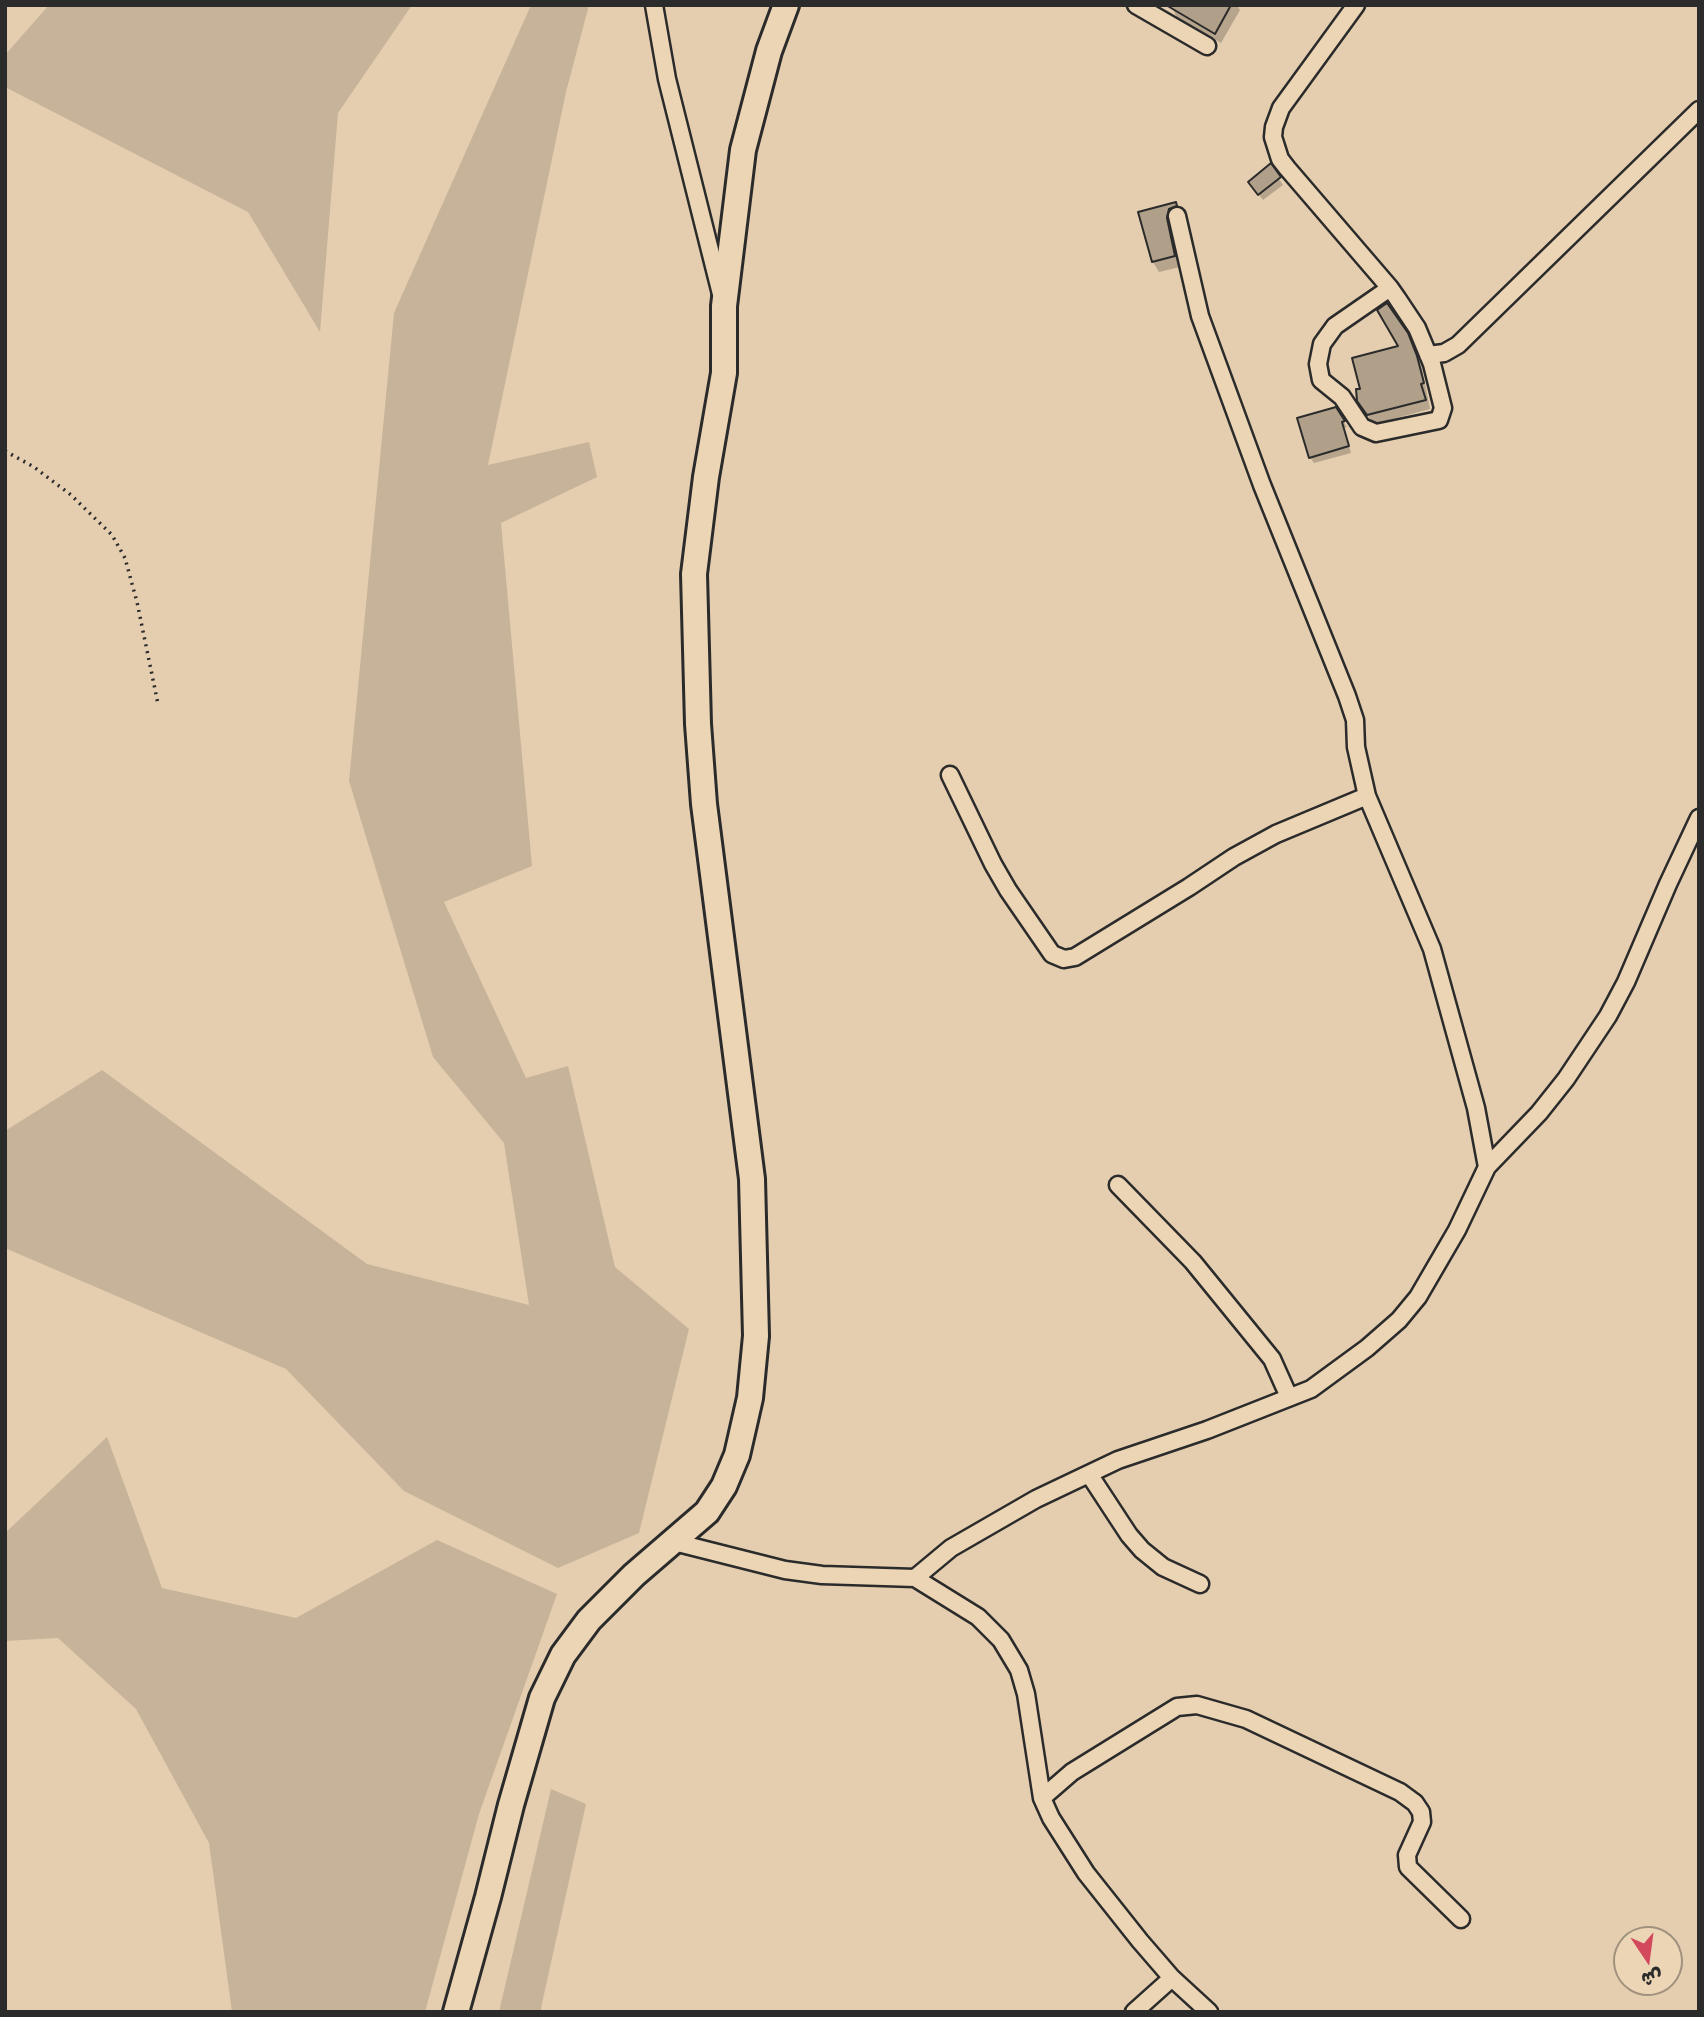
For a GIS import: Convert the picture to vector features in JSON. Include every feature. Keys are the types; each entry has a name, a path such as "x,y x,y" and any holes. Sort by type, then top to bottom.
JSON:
{"main road":[{"path":"456,2012 485,1910 510,1805 542,1698 563,1655 589,1620 634,1575 707,1512 724,1486 737,1455 750,1398 756,1336 752,1179 704,804 698,724 694,573 706,477 724,373 724,306 743,150 769,51 786,5"}],"street":[{"path":"654,5 667,79 724,306"},
{"path":"1136,5 1207,46"},
{"path":"1356,5 1281,108 1276,117 1273,137 1275,149 1287,169 1390,288 1417,328 1429,355 1443,408 1442,416 1434,422 1381,433 1370,432 1362,426 1342,397 1321,380 1318,365 1322,344 1328,334 1343,319 1390,288"},
{"path":"1429,355 1444,353 1458,345 1699,110"},
{"path":"1177,216 1200,316 1262,485 1347,696 1354,720 1356,747 1367,796 1432,949 1476,1108 1487,1167"},
{"path":"950,775 1003,882 1052,954 1064,959 1075,957 1234,857 1276,834 1367,796"},
{"path":"915,1578 951,1548 1036,1499 1118,1460 1207,1430 1311,1389 1367,1348 1399,1320 1418,1297 1457,1230 1487,1167 1559,1088 1608,1016 1626,982 1699,818"},
{"path":"1118,1185 1193,1262 1272,1359 1289,1398"},
{"path":"1089,1474 1142,1550 1163,1567 1200,1584"},
{"path":"674,1542 785,1570 822,1576 915,1578 978,1617 1011,1653 1019,1670 1026,1694 1042,1798 1051,1818 1086,1873 1172,1979 1209,2012"},
{"path":"1042,1798 1072,1772 1177,1707 1197,1705 1246,1719 1400,1793 1415,1803 1421,1812 1422,1822 1407,1855 1408,1867 1461,1919"},
{"path":"1134,2012 1172,1979"}],"path":[{"path":"5,451 34,467 71,495 111,534 125,558 158,705"}],"shaded area":[{"path":"49,5 412,5 338,113 320,332 248,212 5,87 5,55"},
{"path":"531,5 589,5 566,92 488,465 589,442 597,477 501,523 532,866 444,902 526,1078 568,1066 615,1267 689,1329 639,1533 558,1568 404,1491 286,1369 5,1248 5,1131 102,1070 367,1264 529,1305 504,1143 433,1057 349,781 394,313"},
{"path":"107,1437 162,1588 296,1618 437,1540 557,1594 479,1814 425,2012 232,2012 209,1843 136,1709 58,1638 5,1641 5,1533"},
{"path":"551,1789 586,1804 542,2012 499,2012"}],"building":[{"path":"1166,5 1231,5 1215,34"},
{"path":"1271,163 1281,177 1258,195 1248,182"},
{"path":"1176,202 1177,206 1169,209 1167,218 1175,256 1152,262 1138,212"},
{"path":"1387,303 1408,333 1417,356 1426,400 1367,415 1357,401 1356,389 1360,389 1352,358 1398,346 1377,310"},
{"path":"1336,407 1345,421 1342,422 1349,446 1309,458 1297,418"}]}
